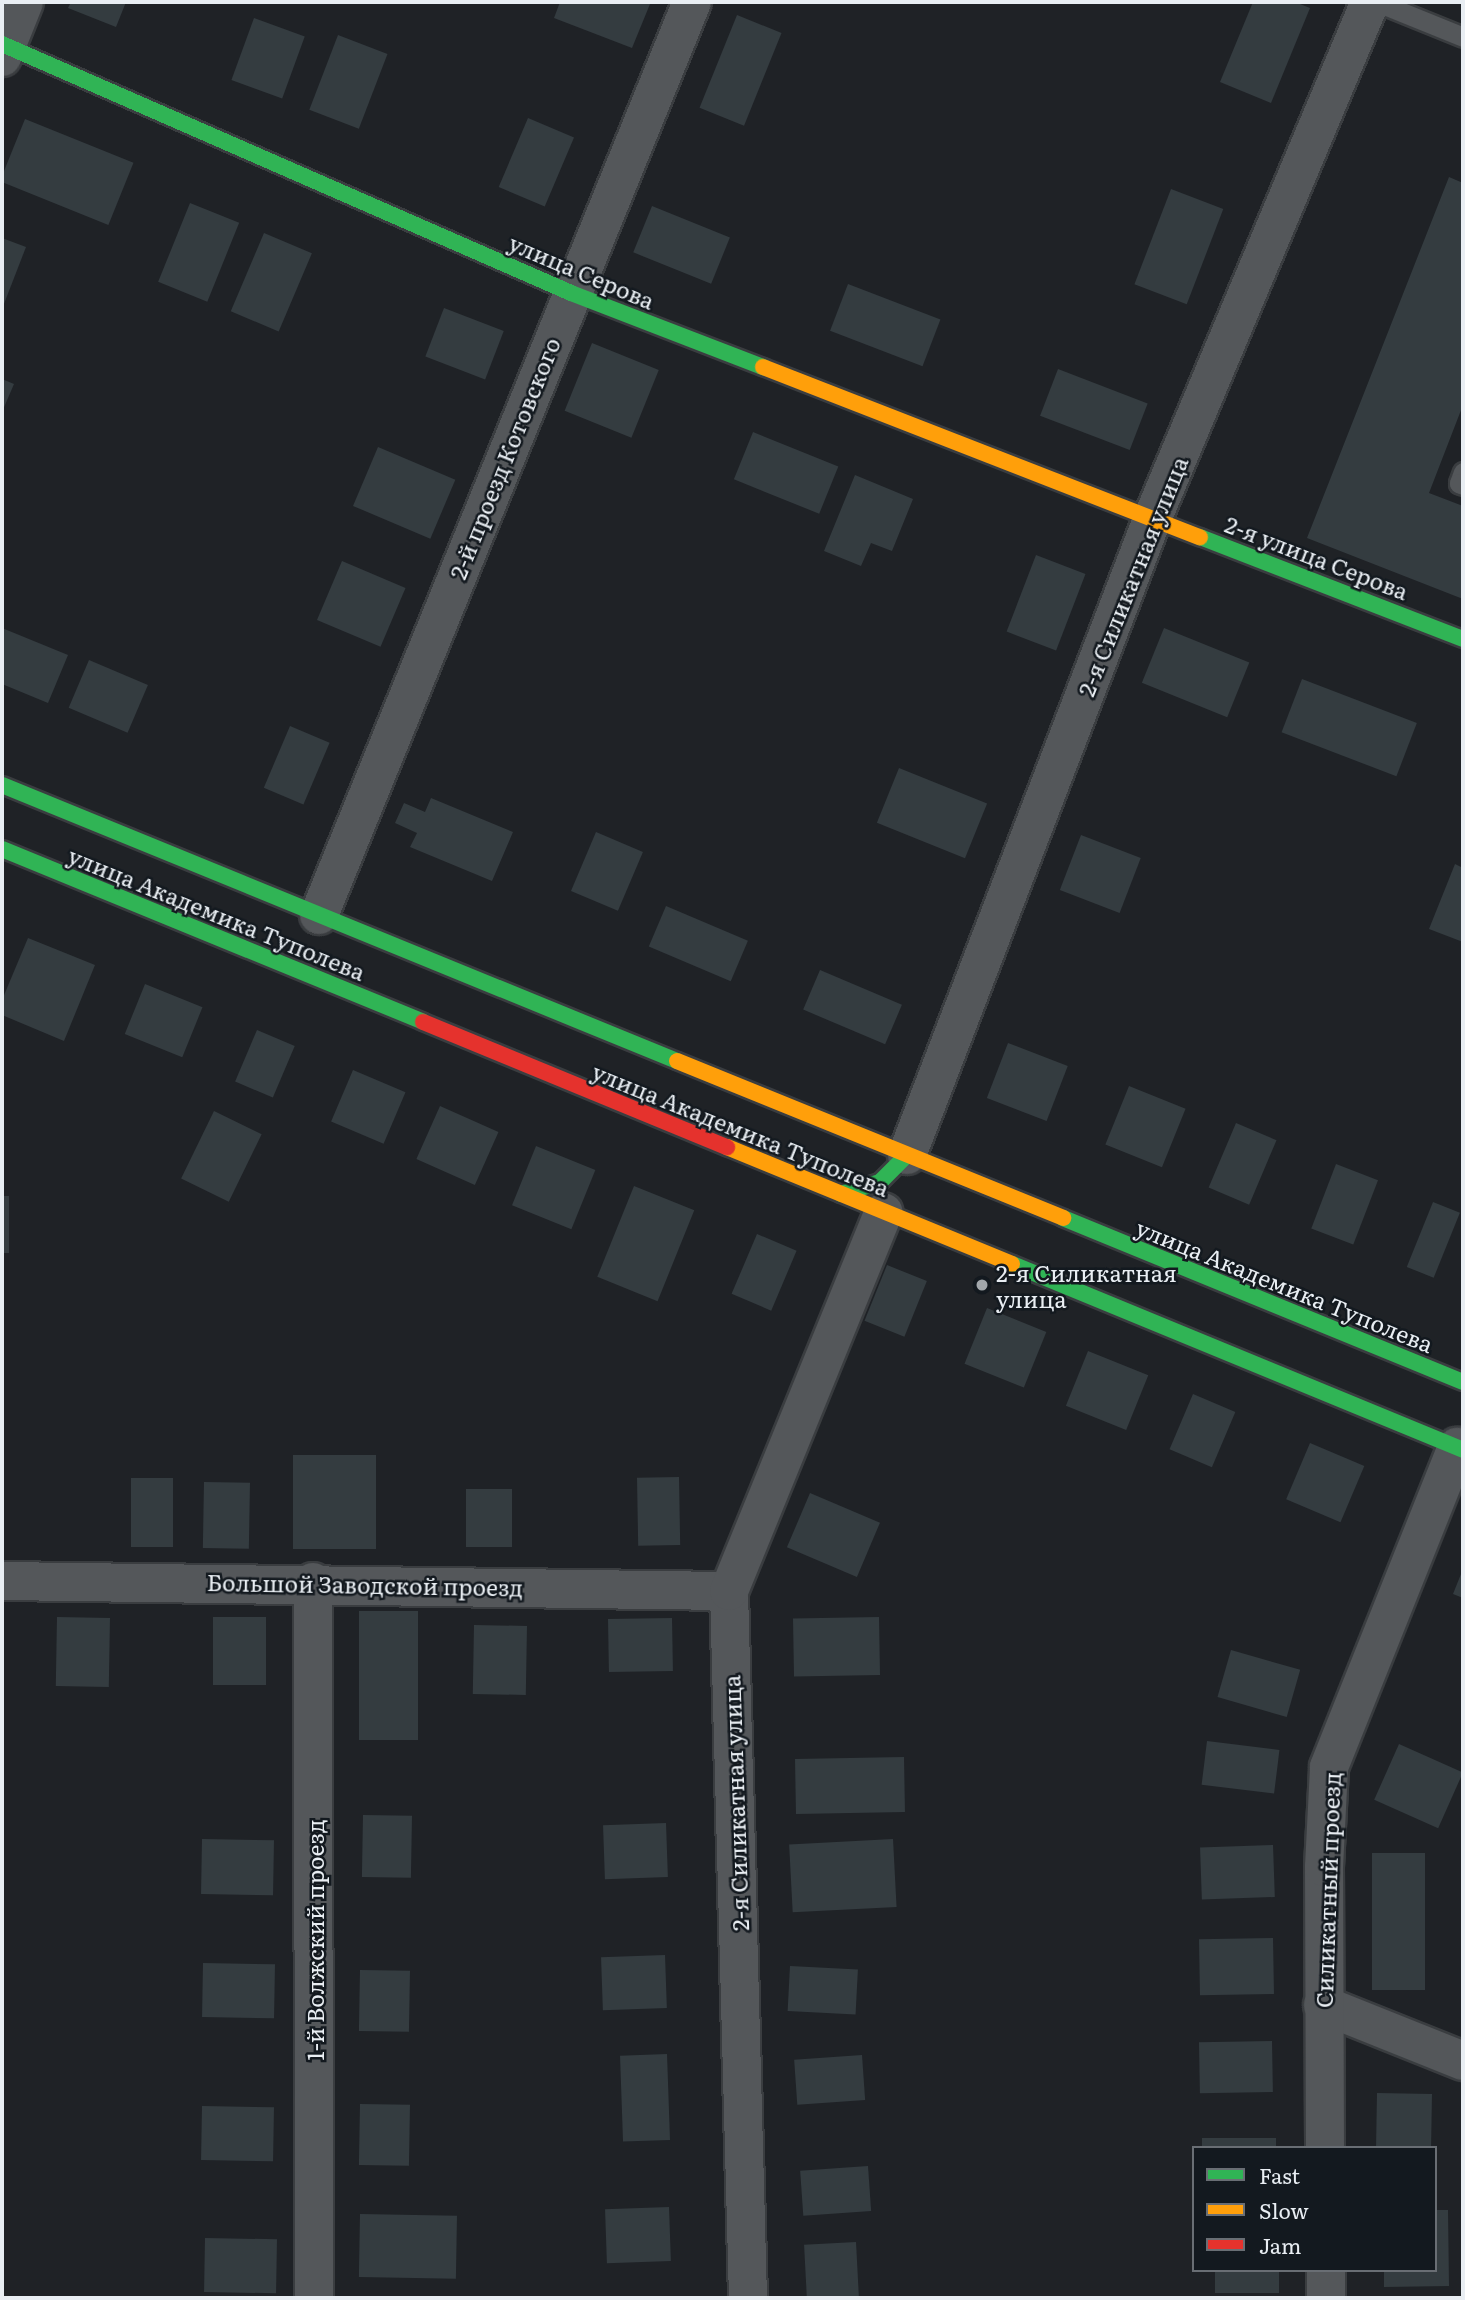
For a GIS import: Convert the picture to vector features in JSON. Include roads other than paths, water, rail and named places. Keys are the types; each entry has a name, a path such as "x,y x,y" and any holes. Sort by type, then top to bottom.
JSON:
{"main road":[{"name":"улица Серова","path":"3,49 571,293 1153,517"},
{"name":"2-я улица Серова","path":"1153,517 1463,639"},
{"name":"улица Академика Туполева","path":"2,785 319,915 915,1168 958,1175 1463,1382"},
{"name":"улица Академика Туполева","path":"2,849 841,1194 890,1205 1460,1448"},
{"path":"841,1194 915,1168 958,1175"}],"street":[{"path":"3,49 24,2"},
{"name":"2-й проезд Котовского","path":"319,915 692,2"},
{"name":"2-я Силикатная улица","path":"915,1168 1153,517 1370,2"},
{"name":"2-я Силикатная улица","path":"748,2298 729,1591 890,1205"},
{"name":"Силикатный проезд","path":"1325,2146 1323,2005 1329,1767 1460,1448"},
{"name":"Большой Заводской проезд","path":"2,1581 313,1582 729,1591"},
{"name":"1-й Волжский проезд","path":"313,1582 314,2298"},
{"path":"1323,2005 1463,2061"},
{"path":"1326,2272 1326,2298"}],"lane":[{"path":"1377,2 1463,37"},
{"path":"1463,472 1459,483 1463,485"}],"place":[{"name":"2-я Силикатная улица","path":"982,1285"}]}
